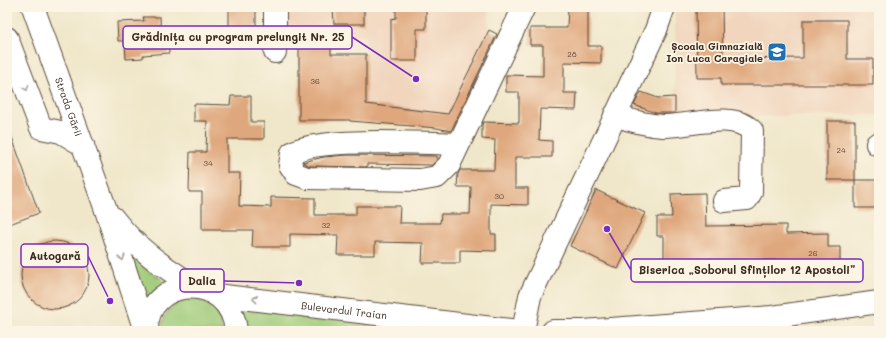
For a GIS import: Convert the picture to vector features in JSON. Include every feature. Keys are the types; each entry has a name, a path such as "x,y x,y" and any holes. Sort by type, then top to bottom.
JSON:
{"street":[{"name":"Strada Gării","path":"33,7 105,207 146,331"},
{"path":"275,7 275,52"},
{"path":"459,144 368,142 309,147 292,153 290,165 296,174 307,178 429,179 437,177 444,172 459,144 524,7"},
{"path":"523,331 530,296 656,30 664,7"},
{"path":"7,38 41,128 61,132 82,145"},
{"path":"615,115 639,123 664,126 729,120 746,124 752,131 751,192 747,199 724,201"},
{"name":"Strada Gării","path":"105,207 123,231 144,253 169,271 196,287"},
{"path":"146,331 151,312 159,301 170,292 182,288 196,287"},
{"name":"Bulevardul Traian","path":"196,287 216,294 519,331"},
{"path":"216,294 228,305 234,319 236,331"},
{"path":"553,331 590,330 772,317 879,302"}],"shaded area":[{"path":"283,7 489,7 489,30 448,114 366,104 366,36 283,36"},
{"name":"Școala Gimnazială Ion Luca Caragiale","path":"675,7 879,7 879,115 675,117"}],"green space":[{"path":"127,250 146,269 169,284 146,308"},
{"path":"191,299 203,302 213,309 219,318 222,331 162,331 164,319 170,309 185,300"},
{"path":"239,304 443,331 245,331"}],"building":[{"path":"229,7 256,7 256,46 229,46"},
{"path":"333,7 364,7 364,24 334,24"},
{"path":"396,7 426,7 426,29 417,29 417,61 391,61 391,19 396,18"},
{"path":"568,7 588,7 588,46 601,46 601,63 564,62 564,93 577,93 576,110 540,109 539,140 552,141 552,157 515,157 515,188 528,188 528,205 491,204 491,234 496,234 496,251 460,250 460,263 422,263 423,243 375,242 375,255 337,255 338,235 290,234 290,247 252,247 253,230 202,230 202,192 189,192 190,152 206,152 207,121 194,121 194,104 230,105 231,96 251,96 251,122 264,122 264,139 227,139 227,173 240,173 239,206 271,207 271,197 315,198 315,215 356,215 356,206 400,206 399,223 440,223 441,214 470,214 471,187 457,187 458,174 460,170 494,170 495,140 482,139 483,122 519,123 519,92 506,92 506,75 543,76 543,45 530,45 530,28 567,28"},
{"path":"696,7 722,7 723,59 803,58 803,20 847,20 847,59 873,59 873,85 721,85 721,78 697,78"},
{"path":"143,17 160,17 161,35 168,35 169,53 143,55 143,58 126,59 125,41 118,41 117,22 144,21"},
{"path":"489,30 497,34 451,131 437,128 350,120 299,120 299,41 331,41 331,54 366,54 366,104 448,114"},
{"path":"641,92 658,98 675,97 675,113 656,113 634,105"},
{"path":"827,121 855,121 855,180 827,180"},
{"path":"7,129 9,129 39,213 7,225"},
{"path":"347,155 437,156 437,160 432,165 367,164 367,167 309,166 303,162 324,157"},
{"path":"855,180 879,180 879,208 855,208"},
{"path":"596,190 645,213 618,269 570,246"},
{"path":"705,193 706,226 786,225 786,234 828,233 828,247 840,247 840,268 809,268 809,275 792,275 792,260 707,261 707,267 673,268 673,262 664,262 664,236 657,236 657,217 672,217 671,194"},
{"path":"48,241 62,241 74,246 84,256 89,268 89,282 84,294 74,304 62,309 48,309 36,304 26,294 21,282 21,268 26,256 36,246"}],"place":[{"name":"Școala Gimnazială Ion Luca Caragiale","path":"777,52"},
{"name":"Grădinița cu program prelungit Nr. 25","path":"416,79"},
{"name":"Biserica „Soborul Sfinților 12 Apostoli”","path":"607,229"},
{"name":"Dalia","path":"299,283"},
{"name":"Autogară","path":"110,301"}]}
